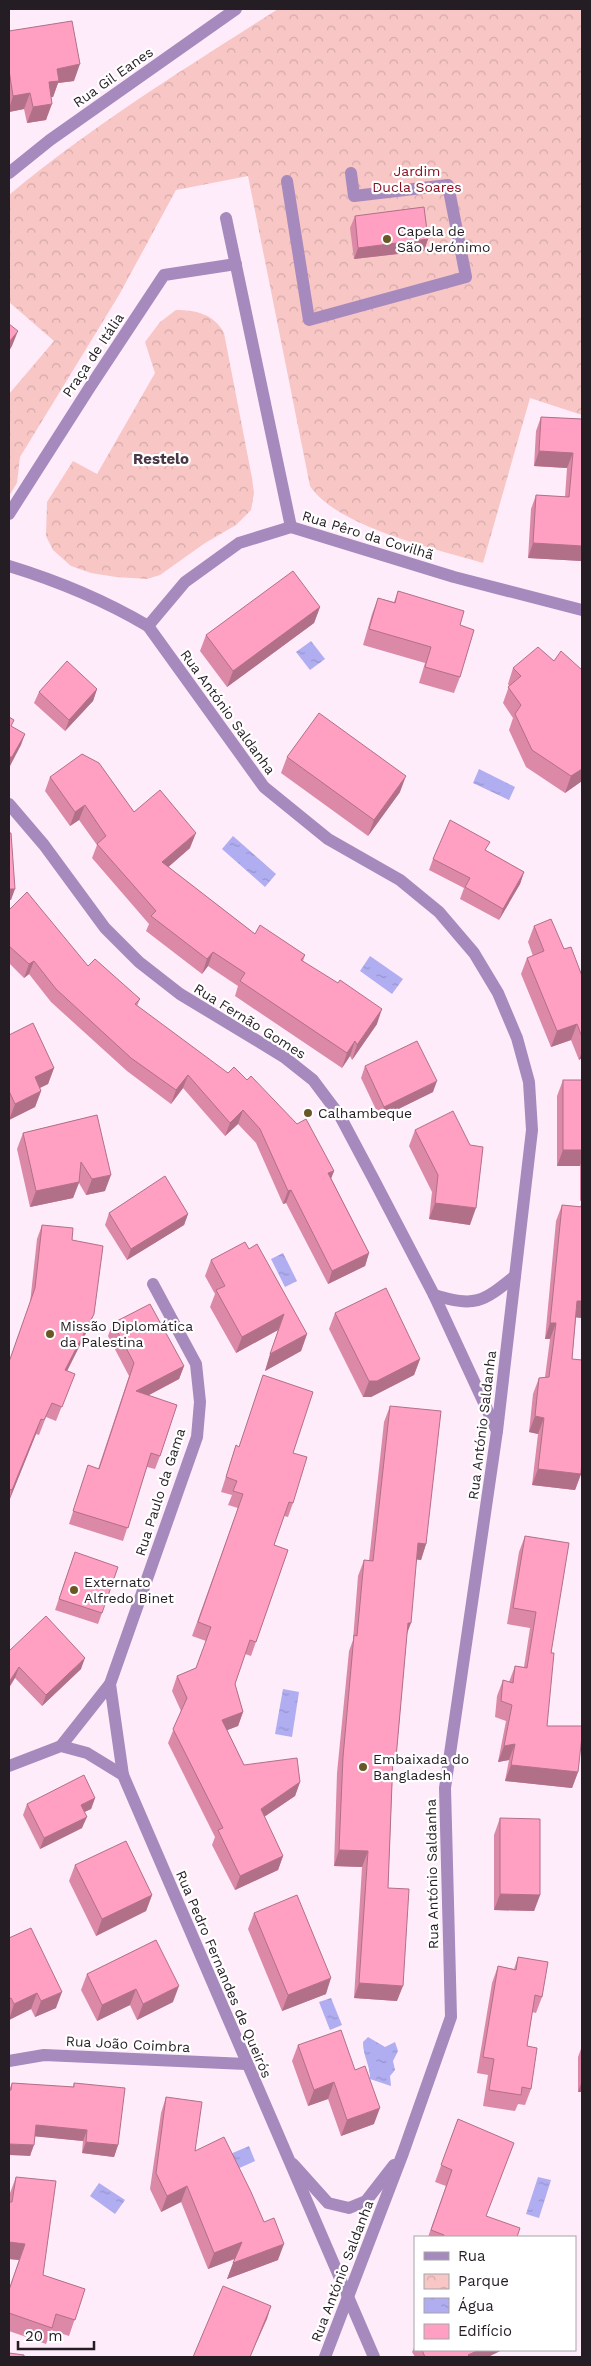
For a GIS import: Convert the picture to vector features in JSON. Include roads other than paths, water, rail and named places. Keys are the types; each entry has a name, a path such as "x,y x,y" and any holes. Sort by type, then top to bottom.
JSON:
{"street":[{"name":"Rua Gil Eanes","path":"9,172 50,140 236,9"},
{"path":"287,181 308,320 466,278 448,185 354,196 351,173"},
{"path":"226,218 291,527"},
{"name":"Praça de Itália","path":"9,514 164,275 236,264"},
{"name":"Rua Pêro da Covilhã","path":"148,626 185,582 239,543 291,527 454,577 582,610"},
{"path":"9,566 50,578 112,604 148,626"},
{"name":"Rua António Saldanha","path":"148,626 264,787 328,839 400,880 439,912 474,953 498,993 517,1038 528,1082 532,1130 497,1431 445,1788 451,2017 403,2153 325,2357"},
{"name":"Rua Fernão Gomes","path":"9,804 44,845 105,928 139,962 180,994 284,1057 313,1080 340,1116 434,1295 497,1431"},
{"path":"434,1295 462,1303 491,1296 515,1276"},
{"name":"Rua Paulo da Gama","path":"61,1746 110,1684 197,1437 200,1402 196,1364 154,1284"},
{"name":"Rua Paulo da Gama","path":"110,1684 124,1775"},
{"path":"9,1766 61,1746 87,1753 124,1775"},
{"name":"Rua Pedro Fernandes de Queirós","path":"124,1775 246,2064 374,2357"},
{"name":"Rua João Coimbra","path":"9,2061 44,2055 246,2064"},
{"path":"286,2156 328,2203 349,2208 366,2201 403,2153"}],"water":[{"path":"311,641 325,659 310,670 296,652"},
{"path":"479,769 515,787 509,800 473,783"},
{"path":"233,836 276,874 265,887 222,849"},
{"path":"370,956 403,979 392,994 360,971"},
{"path":"283,1253 297,1281 285,1287 271,1259"},
{"path":"283,1689 299,1692 292,1737 275,1734"},
{"path":"331,1998 342,2025 330,2030 319,2002"},
{"path":"368,2037 385,2047 395,2042 398,2051 393,2061 395,2070 390,2076 391,2086 370,2079 363,2042"},
{"path":"249,2146 255,2161 235,2170 228,2155"},
{"path":"538,2177 551,2180 539,2218 526,2214"},
{"path":"99,2183 125,2200 115,2214 90,2196"}],"place":[{"name":"Capela de São Jerónimo","path":"387,239"},
{"name":"Calhambeque","path":"308,1113"},
{"name":"Missão Diplomática da Palestina","path":"50,1334"},
{"name":"Externato Alfredo Binet","path":"74,1590"},
{"name":"Embaixada do Bangladesh","path":"363,1767"}],"district":[{"name":"Restelo","path":"161,459"}],"park label":[{"name":"Jardim Ducla Soares","path":"417,180"}]}
